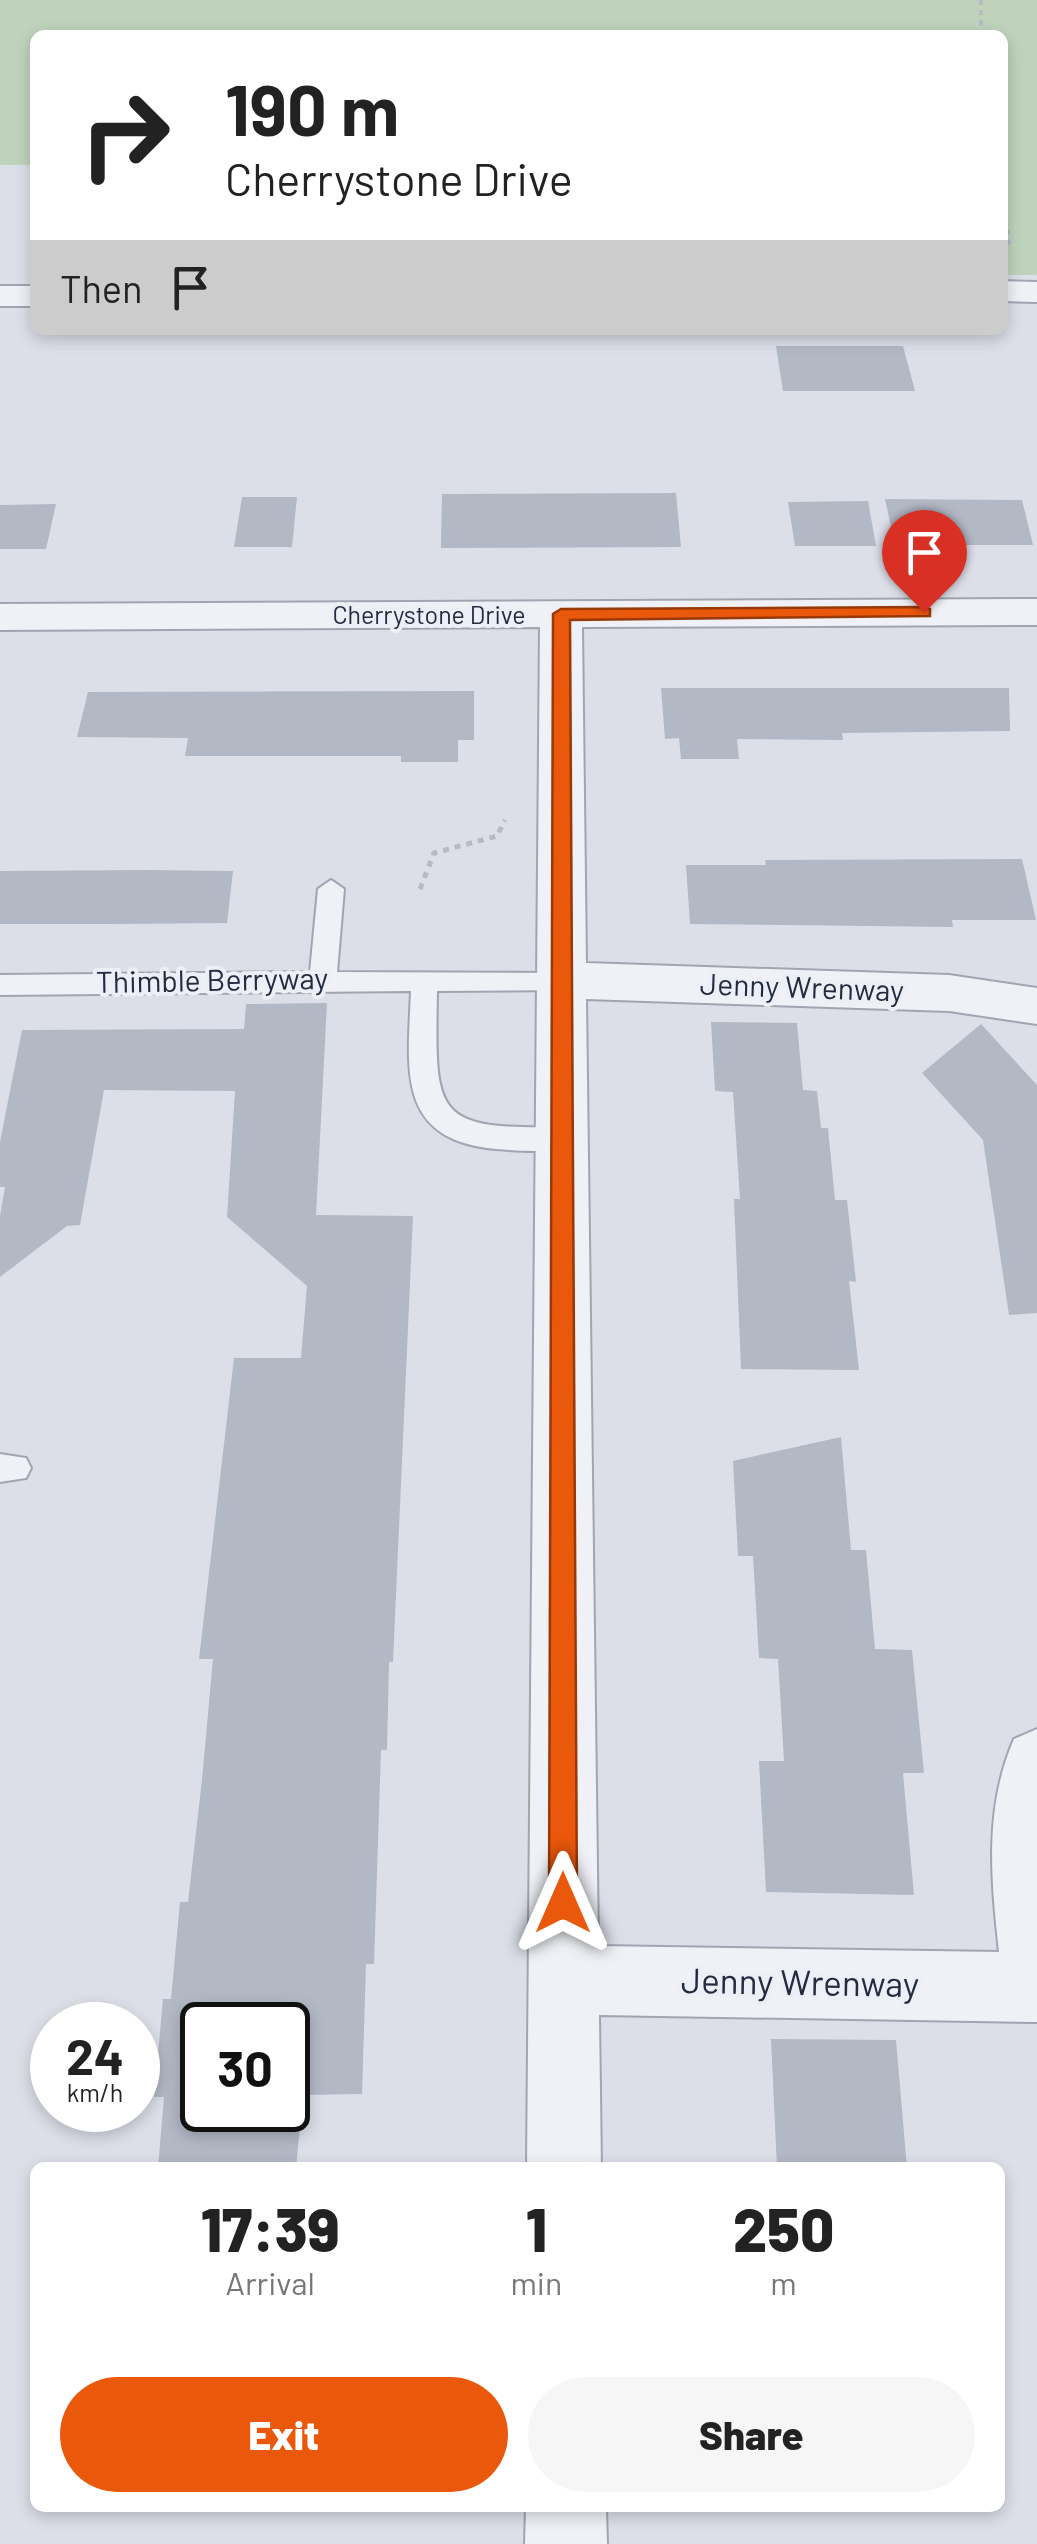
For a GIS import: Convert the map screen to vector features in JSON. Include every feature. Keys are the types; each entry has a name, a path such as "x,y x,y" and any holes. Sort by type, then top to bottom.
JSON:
{"street":[{"path":"0,296 30,296"},
{"name":"Cherrystone Drive","path":"0,617 1037,612"},
{"path":"561,614 565,980 564,2162"},
{"name":"Jenny Wrenway","path":"565,980 950,993 1037,1006"},
{"path":"1037,1761 1026,1793 1027,1886 1037,1979"},
{"name":"Jenny Wrenway","path":"563,1980 1037,1987"},
{"path":"566,2512 566,2544"}],"lane":[{"path":"323,980 331,889"},
{"name":"Thimble Berryway","path":"0,985 424,978 565,980"},
{"path":"424,978 426,1095 444,1120 481,1136 564,1138"}],"path":[{"path":"980,30 981,0"},
{"path":"1008,228 1018,292"},
{"path":"420,889 434,853 497,836 505,820"}],"green space":[{"path":"0,0 1037,0 1037,275 1008,275 1008,30 30,30 30,165 0,165"}],"building":[{"path":"776,346 903,346 915,391 783,391"},
{"path":"676,493 681,547 441,548 442,494"},
{"path":"242,497 297,497 292,547 234,547"},
{"path":"885,499 1022,500 1033,545 895,545"},
{"path":"868,501 876,546 795,546 788,502"},
{"path":"56,504 46,549 0,549 0,505"},
{"path":"661,688 1009,688 1010,731 842,733 843,740 737,739 739,759 681,759 679,738 665,739"},
{"path":"474,691 474,740 458,740 458,762 401,762 401,756 185,756 188,738 77,737 88,692"},
{"path":"1022,859 1036,920 952,920 953,927 690,924 686,865 766,865 765,860"},
{"path":"0,871 233,871 227,923 0,924"},
{"path":"327,1003 316,1215 413,1216 393,1662 389,1662 387,1750 381,1750 374,1964 366,1964 362,2094 310,2095 310,2002 180,2002 180,2132 299,2132 297,2162 159,2162 164,2097 160,2097 160,2032 163,1999 171,1999 180,1902 188,1902 202,1780 213,1659 199,1659 234,1358 301,1358 307,1286 227,1217 235,1091 104,1090 80,1225 67,1226 0,1277 0,1216 5,1187 0,1187 0,1142 22,1030 244,1029 246,1004"},
{"path":"711,1022 797,1023 803,1090 817,1091 821,1128 828,1128 835,1200 847,1200 856,1282 849,1281 859,1370 741,1369 734,1199 740,1199 733,1092 715,1091"},
{"path":"981,1024 1037,1085 1037,1313 1009,1315 983,1140 922,1073"},
{"path":"841,1437 851,1550 866,1550 875,1649 912,1650 924,1773 903,1773 914,1895 766,1892 759,1761 784,1761 778,1659 759,1658 753,1556 738,1556 733,1461"},
{"path":"771,2039 896,2040 906,2162 777,2162"}],"route":[{"path":"563,1903 565,980 561,614 924,612"}]}
